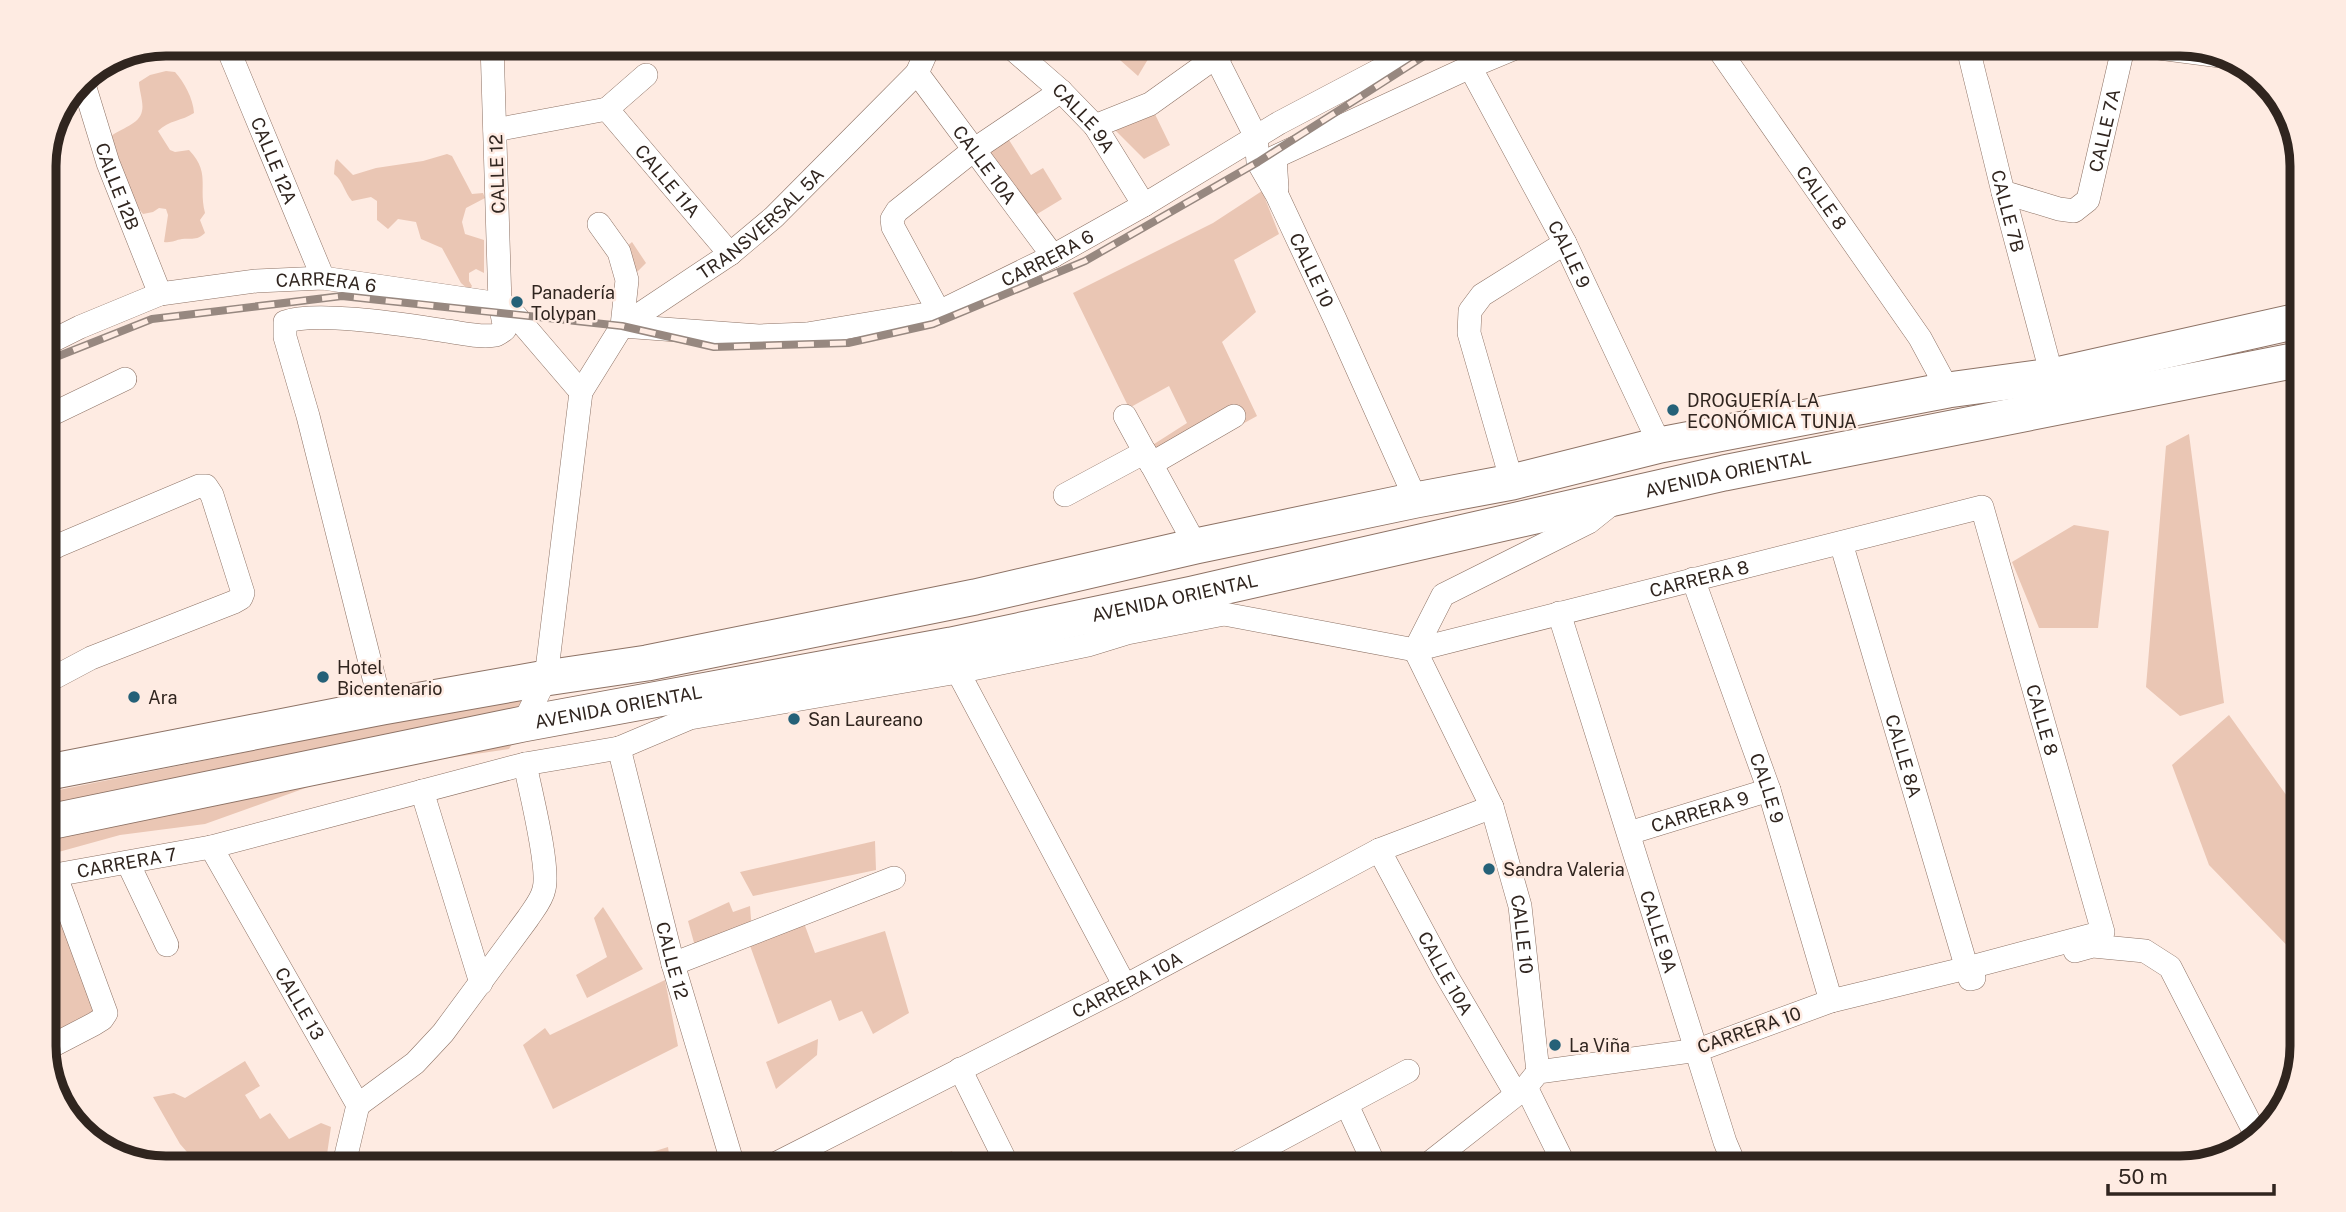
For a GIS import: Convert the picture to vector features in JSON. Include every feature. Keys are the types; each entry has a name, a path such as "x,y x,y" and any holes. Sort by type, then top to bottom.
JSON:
{"main road":[{"path":"56,771 546,678 647,663 961,600 1196,546 1512,482 1660,445 1948,390 2052,376 2290,323"},
{"name":"AVENIDA ORIENTAL","path":"56,821 523,724 954,659 1192,594 1623,495 2290,361"}],"street":[{"name":"CALLE 12A","path":"231,56 323,278"},
{"name":"CALLE 12","path":"332,718 329,709 331,707 379,698 308,416 285,337 285,322 324,318 398,324 474,335 497,335 505,329 500,304 492,56"},
{"name":"TRANSVERSAL 5A","path":"581,392 622,326 730,254 791,200 917,73 925,56"},
{"name":"CALLE 9A","path":"1021,56 1062,91 1095,126 1144,205"},
{"path":"1095,126 1150,104 1209,56"},
{"name":"CALLE 10","path":"1222,56 1256,136 1258,162 1277,195 1376,407 1416,500"},
{"name":"CARRERA 6","path":"622,326 771,335 807,334 940,312 1053,256 1144,205 1256,136 1406,56"},
{"path":"1277,195 1275,157 1496,56"},
{"name":"CALLE 8","path":"1723,56 1920,338 1948,390"},
{"name":"CALLE 7B","path":"1971,56 2003,192 2052,376"},
{"name":"CALLE 7A","path":"2003,192 2074,211 2088,200 2123,56"},
{"name":"CALLE 9","path":"1470,67 1565,243 1660,445"},
{"name":"CALLE 10A","path":"917,73 1053,256"},
{"path":"495,130 607,109 646,75"},
{"name":"CALLE 12B","path":"86,91 108,163 160,294"},
{"path":"940,312 893,227 892,219 897,211 975,149 1062,91"},
{"name":"CALLE 11A","path":"607,109 730,254"},
{"path":"599,224 619,252 627,280 622,326"},
{"path":"1512,482 1469,333 1470,311 1482,295 1565,243"},
{"name":"CARRERA 6","path":"56,339 160,294 256,281 323,278 500,304"},
{"path":"500,304 515,315 581,392 546,678 523,724"},
{"path":"56,412 125,379"},
{"path":"1125,415 1196,546"},
{"path":"1065,495 1234,416"},
{"path":"56,548 187,491 206,486 212,495 243,593 241,598 234,602 91,658 56,677"},
{"path":"1415,650 1443,595 1589,522 1623,495"},
{"name":"CALLE 8","path":"1982,507 2103,932"},
{"name":"CARRERA 8","path":"1192,594 1224,614 1415,650 1982,507"},
{"name":"CALLE 8A","path":"1841,542 1967,968"},
{"name":"CALLE 9","path":"1693,579 1769,790 1831,1001"},
{"name":"CALLE 9A","path":"1559,613 1731,1156"},
{"name":"AVENIDA ORIENTAL","path":"211,847 526,764 619,748 690,718 954,659 1088,645 1127,633 1224,614"},
{"name":"CALLE 10","path":"1415,650 1492,807 1520,906 1526,1084"},
{"path":"954,659 1125,986"},
{"name":"CALLE 12","path":"619,748 673,964 730,1156"},
{"path":"346,1156 358,1105 415,1063 443,1033 528,919 545,889 544,866 526,764"},
{"name":"CARRERA 9","path":"1629,833 1769,790"},
{"path":"422,791 481,983"},
{"name":"CARRERA 10A","path":"790,1156 1125,986 1379,850 1492,807"},
{"name":"CARRERA 7","path":"56,875 211,847"},
{"name":"CALLE 13","path":"211,847 358,1105"},
{"name":"CALLE 10A","path":"1379,850 1445,973 1526,1084 1560,1156"},
{"path":"128,863 167,946"},
{"path":"673,964 894,878"},
{"path":"56,891 106,1013 94,1024 56,1044"},
{"name":"CARRERA 10","path":"1526,1084 1698,1050 1831,1001 2103,932"},
{"path":"1967,968 1970,979 2093,946 2145,951 2170,967 2253,1129"},
{"path":"960,1069 1003,1156"},
{"path":"1250,1156 1408,1071"},
{"path":"1438,1156 1526,1084"},
{"path":"1347,1105 1371,1156"}],"shaded area":[{"path":"1116,56 1150,56 1138,76"},
{"path":"175,72 182,81 190,96 194,113 158,131 170,150 189,150 200,166 205,213 200,220 205,233 196,238 164,242 168,215 166,209 159,208 143,214 130,198 111,136 134,123 140,116 142,104 139,82 150,75"},
{"path":"1150,104 1170,145 1144,159 1109,124"},
{"path":"1004,132 1031,175 1043,168 1062,199 1024,222 977,150"},
{"path":"447,154 452,156 472,194 483,193 485,198 466,208 462,222 465,234 484,240 484,273 476,269 469,273 472,286 469,290 461,283 442,248 421,239 416,222 398,219 388,229 377,220 377,201 371,197 352,201 334,174 337,159 353,175"},
{"path":"1262,191 1279,234 1234,260 1256,312 1222,342 1257,416 1160,469 1151,446 1187,423 1169,386 1129,408 1073,293 1213,223"},
{"path":"632,242 646,263 632,277 623,250"},
{"path":"2189,434 2224,703 2180,716 2146,687 2166,446"},
{"path":"2074,525 2109,531 2098,628 2039,628 2012,562"},
{"path":"528,695 530,704 56,807 56,791"},
{"path":"2229,715 2290,800 2290,949 2209,865 2172,765"},
{"path":"514,741 509,749 402,765 311,786 205,824 120,835 56,853 56,826"},
{"path":"875,841 876,870 753,896 740,872"},
{"path":"729,902 733,912 750,906 752,932 696,950 688,921"},
{"path":"56,906 104,1015 56,1033"},
{"path":"603,907 643,969 587,998 576,975 607,957 594,918"},
{"path":"804,923 815,953 885,931 909,1013 873,1034 862,1011 839,1021 831,1000 778,1024 748,940"},
{"path":"665,980 678,1046 553,1109 523,1045 545,1028 550,1035"},
{"path":"818,1039 817,1055 776,1089 766,1062"},
{"path":"245,1061 260,1086 245,1095 260,1119 270,1113 289,1139 321,1123 331,1127 327,1156 190,1156 180,1144 153,1097 174,1093 185,1098"},
{"path":"668,1147 669,1156 639,1156"},
{"path":"952,1151 954,1156 939,1156"}],"railway":[{"path":"56,357 152,319 342,296 622,326 714,347 848,343 933,324 1085,261 1258,162 1424,56"}],"place":[{"name":"Panadería Tolypan","path":"517,302"},
{"name":"DROGUERÍA LA ECONÓMICA TUNJA","path":"1673,410"},
{"name":"Hotel Bicentenario","path":"323,677"},
{"name":"Ara","path":"134,697"},
{"name":"San Laureano","path":"794,719"},
{"name":"Sandra Valeria","path":"1489,869"},
{"name":"La Viña","path":"1555,1045"}]}
